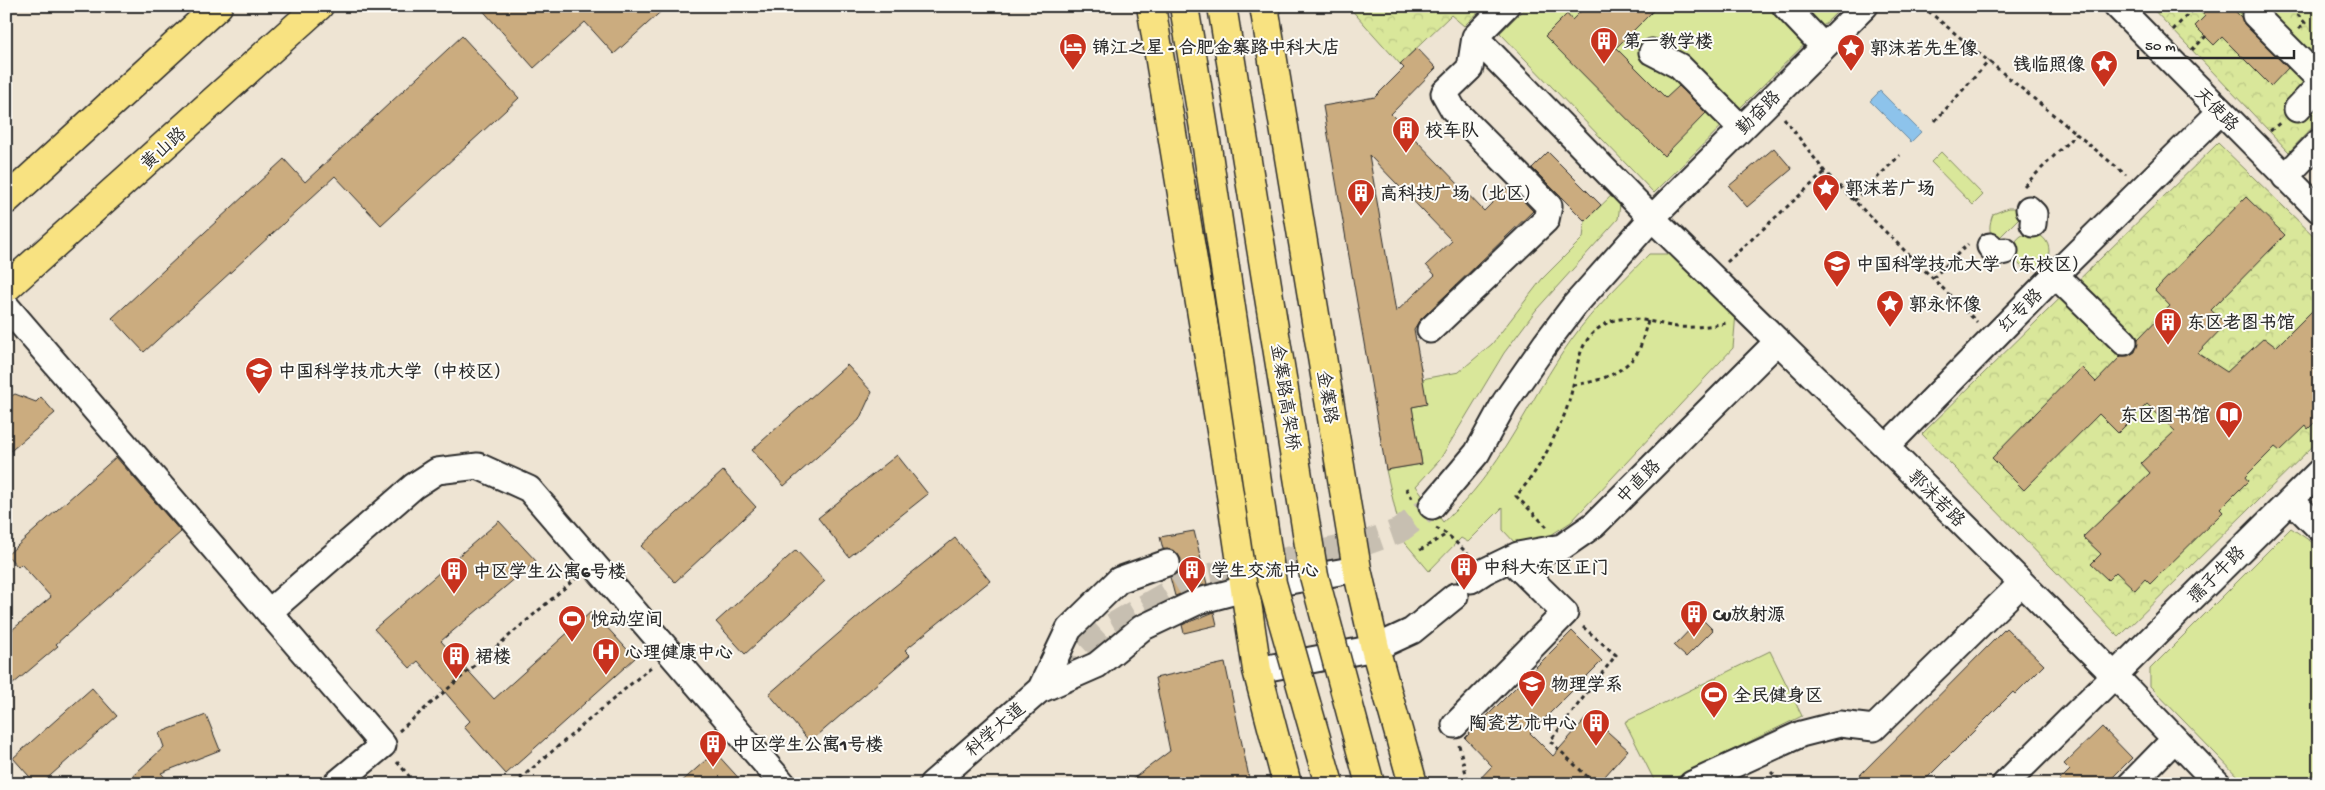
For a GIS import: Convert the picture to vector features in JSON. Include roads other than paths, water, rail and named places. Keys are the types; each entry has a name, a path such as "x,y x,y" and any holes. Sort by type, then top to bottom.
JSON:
{"main road":[{"path":"6,200 218,6"},
{"name":"黄山路","path":"6,288 319,6"},
{"path":"1151,6 1224,451 1257,670 1287,784"},
{"path":"1184,6 1272,583 1329,784"},
{"name":"金寨路高架桥","path":"1222,6 1314,576 1370,784"},
{"name":"金寨路","path":"1264,6 1357,569 1375,648 1413,784"}],"street":[{"path":"1430,330 1546,220 1549,206 1453,109 1444,93 1470,68 1475,37 1506,6"},
{"path":"1785,6 1824,46"},
{"name":"勤奋路","path":"1426,511 1478,453 1505,402 1574,306 1652,218 1865,6"},
{"name":"天使路","path":"2118,6 2220,112 2319,210"},
{"path":"2255,15 2319,79"},
{"name":"郭沫若路","path":"1475,37 1652,218 1886,447 2114,675 2218,784"},
{"path":"1652,52 1679,66 1741,128"},
{"path":"2297,109 2319,86"},
{"name":"红专路","path":"1886,447 1993,337 2220,112"},
{"path":"2285,176 2319,142"},
{"path":"2055,275 2124,342"},
{"path":"6,306 383,745 336,784"},
{"name":"中直路","path":"1257,670 1375,648 1412,631 1470,583 1510,559 1518,555 1562,547 1595,524 1778,341"},
{"path":"269,612 414,486 437,471 478,466 529,489 783,784"},
{"name":"孺子牛路","path":"2005,784 2319,472"},
{"path":"2291,500 2319,528"},
{"path":"1455,725 1565,613 1510,559"},
{"path":"1049,682 1069,629 1119,580 1167,563"},
{"path":"1049,682 1097,665 1142,628 1199,601 1244,590 1357,569"},
{"path":"1692,784 1801,734 1840,724 1874,728 2022,583"},
{"name":"科学大道","path":"932,784 1049,682"},
{"path":"2131,784 2175,739"}],"water":[{"path":"1880,91 1921,132 1911,142 1870,101"}],"tunnel":[{"path":"1058,675 1110,627 1190,580 1365,543 1399,531 1432,506"}],"place":[{"name":"第一教学楼","path":"1604,65"},
{"name":"锦江之星 - 合肥金寨路中科大店","path":"1073,71"},
{"name":"郭沫若先生像","path":"1851,72"},
{"name":"钱临照像","path":"2104,88"},
{"name":"校车队","path":"1406,154"},
{"name":"郭沫若广场","path":"1826,212"},
{"name":"高科技广场（北区）","path":"1361,217"},
{"name":"中国科学技术大学（东校区）","path":"1837,288"},
{"name":"郭永怀像","path":"1890,328"},
{"name":"东区老图书馆","path":"2168,346"},
{"name":"中国科学技术大学（中校区）","path":"259,395"},
{"name":"东区图书馆","path":"2229,439"},
{"name":"中科大东区正门","path":"1464,591"},
{"name":"学生交流中心","path":"1192,594"},
{"name":"中区学生公寓6号楼","path":"454,595"},
{"name":"Cu放射源","path":"1694,638"},
{"name":"悦动空间","path":"572,643"},
{"name":"心理健康中心","path":"606,676"},
{"name":"裙楼","path":"456,680"},
{"name":"物理学系","path":"1532,708"},
{"name":"全民健身区","path":"1714,719"},
{"name":"陶瓷艺术中心","path":"1596,747"},
{"name":"中区学生公寓1号楼","path":"713,768"}]}
